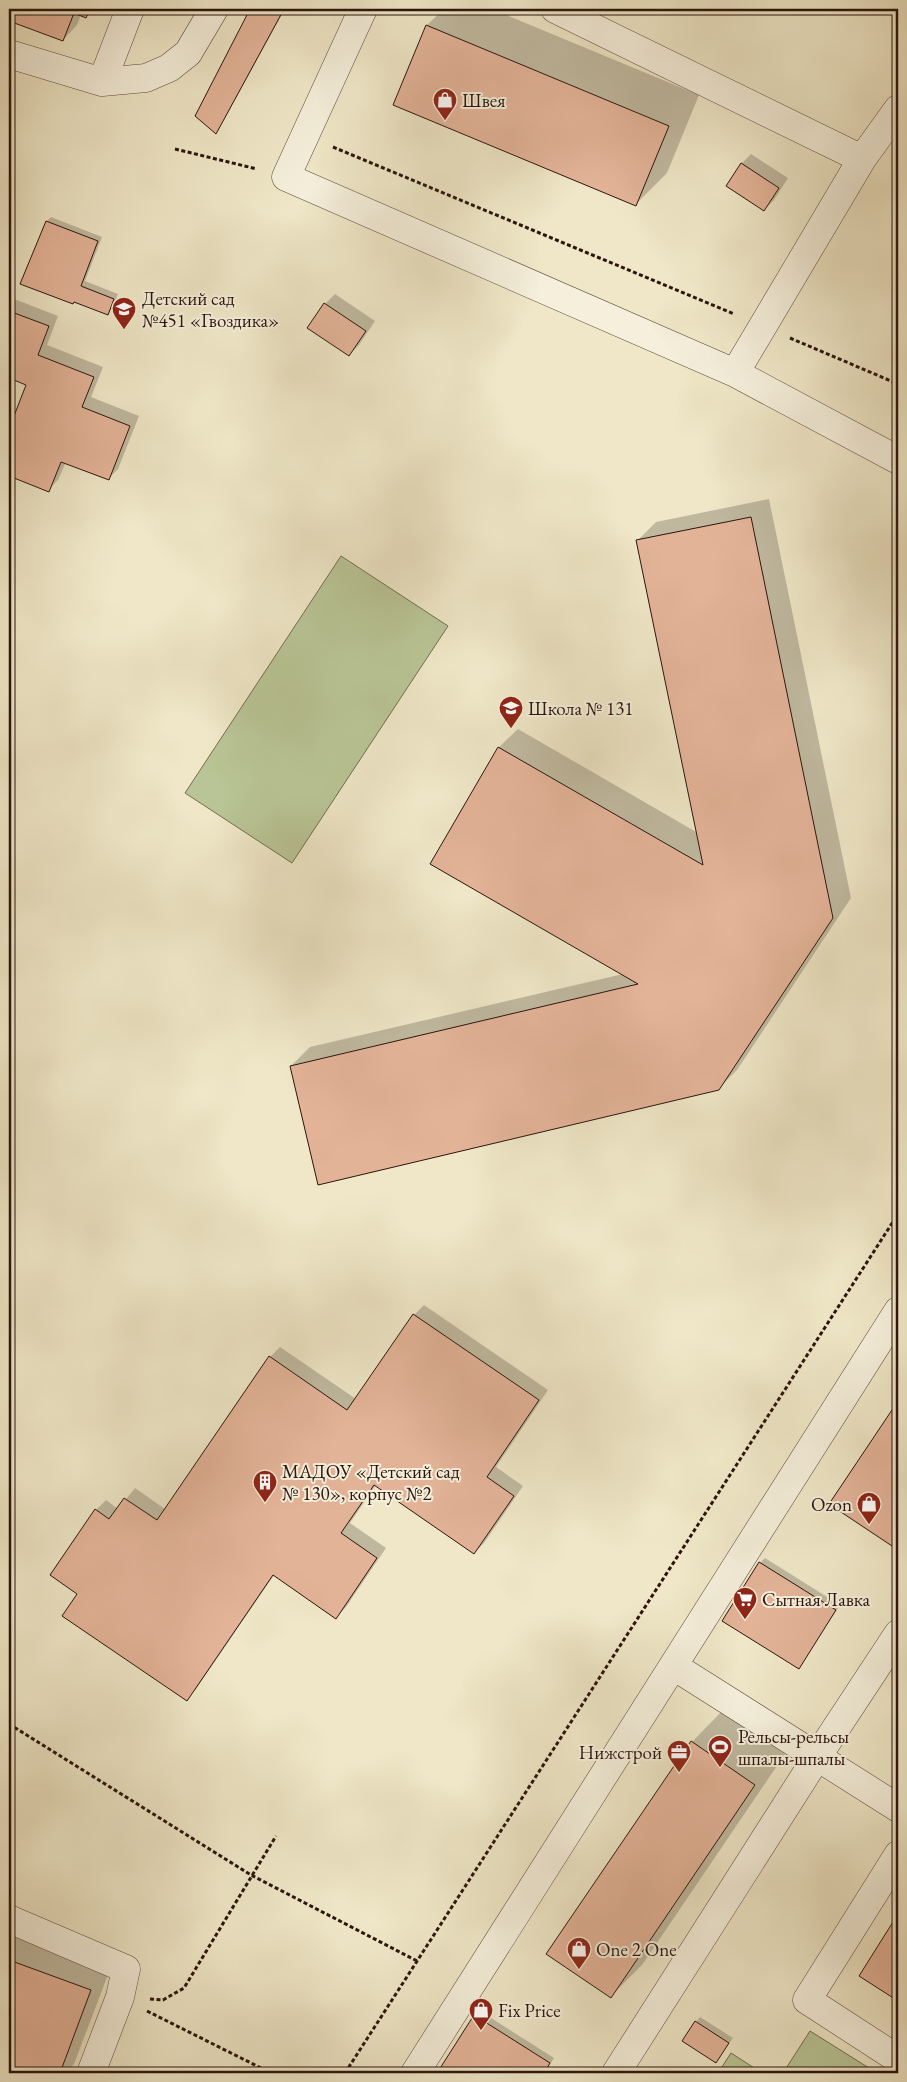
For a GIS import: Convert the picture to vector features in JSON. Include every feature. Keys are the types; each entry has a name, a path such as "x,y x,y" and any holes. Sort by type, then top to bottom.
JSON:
{"lane":[{"path":"102,82 130,9"},
{"path":"9,54 102,82 146,78 169,68 188,53 214,9"},
{"path":"363,9 286,177 734,373 898,460"},
{"path":"555,9 862,158"},
{"path":"734,373 862,158 898,109"},
{"path":"415,2073 675,1667 898,1311"},
{"path":"616,2073 817,1757 898,1634"},
{"path":"675,1667 898,1808"},
{"path":"898,1855 808,2000 898,2059"},
{"path":"9,1918 126,1969 120,1997 91,2073"}],"path":[{"path":"305,136 898,384"},
{"path":"175,149 286,177"},
{"path":"345,2073 419,1962 898,1214"},
{"path":"9,1724 251,1875 419,1962"},
{"path":"120,1997 163,2000 184,1988 276,1836"},
{"path":"120,1997 271,2073"}],"green space":[{"path":"341,556 448,626 292,863 185,793"},
{"path":"810,2031 877,2073 783,2073"},
{"path":"731,2053 762,2073 718,2073"}],"building":[{"path":"9,9 90,9 86,18 74,13 63,41 9,21"},
{"path":"250,9 284,9 216,134 195,116"},
{"path":"426,25 669,126 636,206 393,105"},
{"path":"741,163 779,188 764,211 726,186"},
{"path":"46,221 98,241 81,286 114,299 108,315 20,284"},
{"path":"324,303 366,331 349,356 307,328"},
{"path":"9,311 49,326 38,355 94,377 82,407 130,426 109,480 61,462 49,492 9,476 9,429 26,385 9,378"},
{"path":"751,517 833,918 719,1090 318,1185 290,1066 638,984 430,864 498,747 703,865 636,540"},
{"name":"МАДОУ «Детский сад № 130», корпус №2","path":"413,1314 539,1400 487,1477 514,1496 474,1554 374,1485 341,1533 377,1558 336,1619 273,1575 187,1701 62,1616 77,1594 50,1575 95,1509 109,1519 124,1498 157,1520 269,1356 347,1410"},
{"path":"898,1401 898,1550 829,1504"},
{"path":"759,1562 836,1610 799,1669 722,1621"},
{"path":"691,1741 755,1785 611,1998 546,1954"},
{"path":"898,1914 898,2001 859,1976"},
{"path":"9,1960 91,1990 60,2073 26,2073 9,2067"},
{"name":"Fix Price","path":"474,2015 550,2063 544,2073 437,2073"},
{"path":"695,2021 729,2043 716,2063 682,2041"}],"place":[{"name":"Швея","path":"445,121"},
{"name":"Детский сад №451 «Гвоздика»","path":"124,330"},
{"name":"Школа № 131","path":"511,729"},
{"name":"МАДОУ «Детский сад № 130», корпус №2","path":"265,1503"},
{"name":"Ozon","path":"869,1525"},
{"name":"Сытная Лавка","path":"745,1620"},
{"name":"Рельсы-рельсы шпалы-шпалы","path":"720,1768"},
{"name":"Нижстрой","path":"679,1773"},
{"name":"One 2 One","path":"579,1970"},
{"name":"Fix Price","path":"481,2031"}]}
